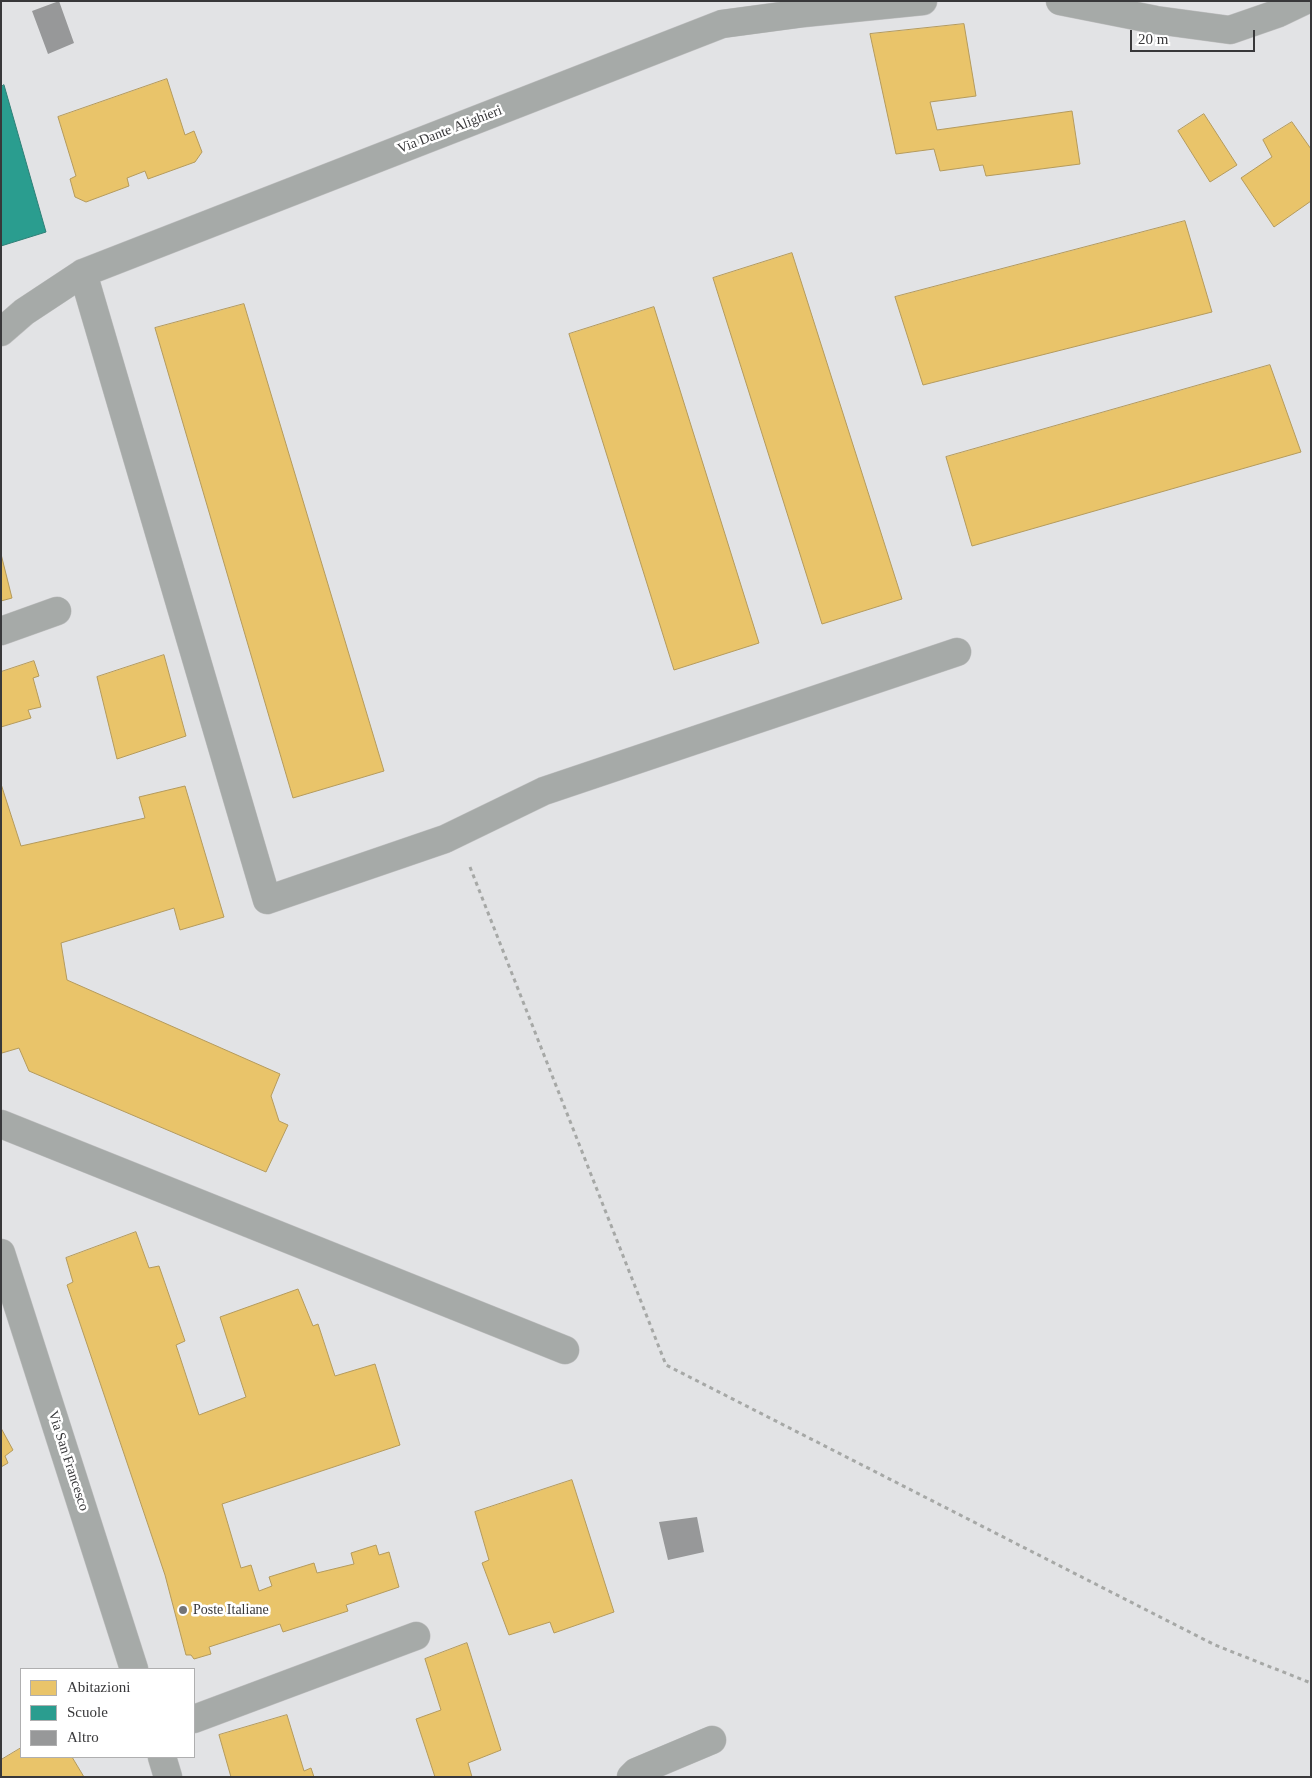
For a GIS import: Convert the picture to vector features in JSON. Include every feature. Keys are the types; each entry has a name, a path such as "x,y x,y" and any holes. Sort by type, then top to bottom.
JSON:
{"street":[{"name":"Via Dante Alighieri","path":"1,332 24,312 83,273 722,24 804,13 923,1"},
{"path":"1060,1 1156,20 1230,30 1279,13 1304,1"},
{"path":"83,273 267,900 457,834 544,792 957,652"},
{"path":"1,631 57,611"},
{"path":"1,1124 564,1350"},
{"name":"Via San Francesco","path":"1,1253 134,1668"},
{"path":"195,1719 416,1636"},
{"path":"632,1777 636,1772 712,1740"},
{"path":"162,1758 168,1777"}],"path":[{"path":"457,834 666,1365 1215,1645 1311,1683"}],"building: Abitazioni":[{"path":"964,24 976,96 930,102 937,130 1072,111 1080,164 986,176 983,165 940,171 934,149 896,154 870,34"},
{"path":"167,79 185,135 194,131 202,152 195,162 148,179 145,171 127,178 129,186 86,202 75,197 70,179 76,176 58,117"},
{"path":"1204,114 1237,165 1210,182 1178,131"},
{"path":"1292,122 1311,149 1311,201 1274,227 1241,178 1272,157 1263,140"},
{"path":"1185,221 1212,312 923,385 895,297"},
{"path":"792,253 902,599 822,624 713,278"},
{"path":"244,304 384,771 293,798 155,328"},
{"path":"654,307 759,643 674,670 569,334"},
{"path":"1270,365 1301,452 972,546 946,457"},
{"path":"1,554 12,598 1,601"},
{"path":"164,655 186,736 117,759 97,677"},
{"path":"34,661 39,676 33,678 41,707 28,710 31,718 1,727 1,672"},
{"path":"1,784 21,846 145,818 139,797 185,786 224,917 180,930 174,908 61,943 67,980 280,1074 271,1096 279,1121 288,1125 266,1172 29,1071 19,1048 2,1053"},
{"path":"136,1232 149,1268 159,1266 185,1341 176,1345 199,1415 246,1397 220,1317 298,1289 313,1326 318,1324 335,1376 375,1364 400,1445 222,1504 241,1568 251,1565 259,1591 272,1586 269,1577 314,1563 317,1573 354,1564 351,1553 376,1545 379,1555 389,1552 399,1587 346,1605 348,1611 283,1632 280,1624 209,1647 211,1654 194,1659 191,1655 186,1655 165,1575 67,1285 73,1282 66,1258"},
{"path":"1,1428 13,1450 5,1456 8,1463 1,1467"},
{"path":"572,1480 614,1612 554,1633 550,1622 509,1635 482,1563 489,1560 475,1512"},
{"path":"467,1643 501,1750 468,1763 472,1777 435,1777 416,1719 441,1710 425,1659"},
{"path":"287,1715 304,1771 311,1768 314,1777 231,1777 219,1735"},
{"path":"20,1749 20,1758 73,1758 84,1777 1,1777 1,1760"}],"building: Scuole":[{"path":"4,85 46,232 1,246 1,87"}],"building: Altro":[{"path":"59,1 74,43 48,54 32,11"},
{"path":"697,1517 704,1552 668,1560 659,1522"}],"place":[{"name":"Poste Italiane","path":"183,1610"}]}
